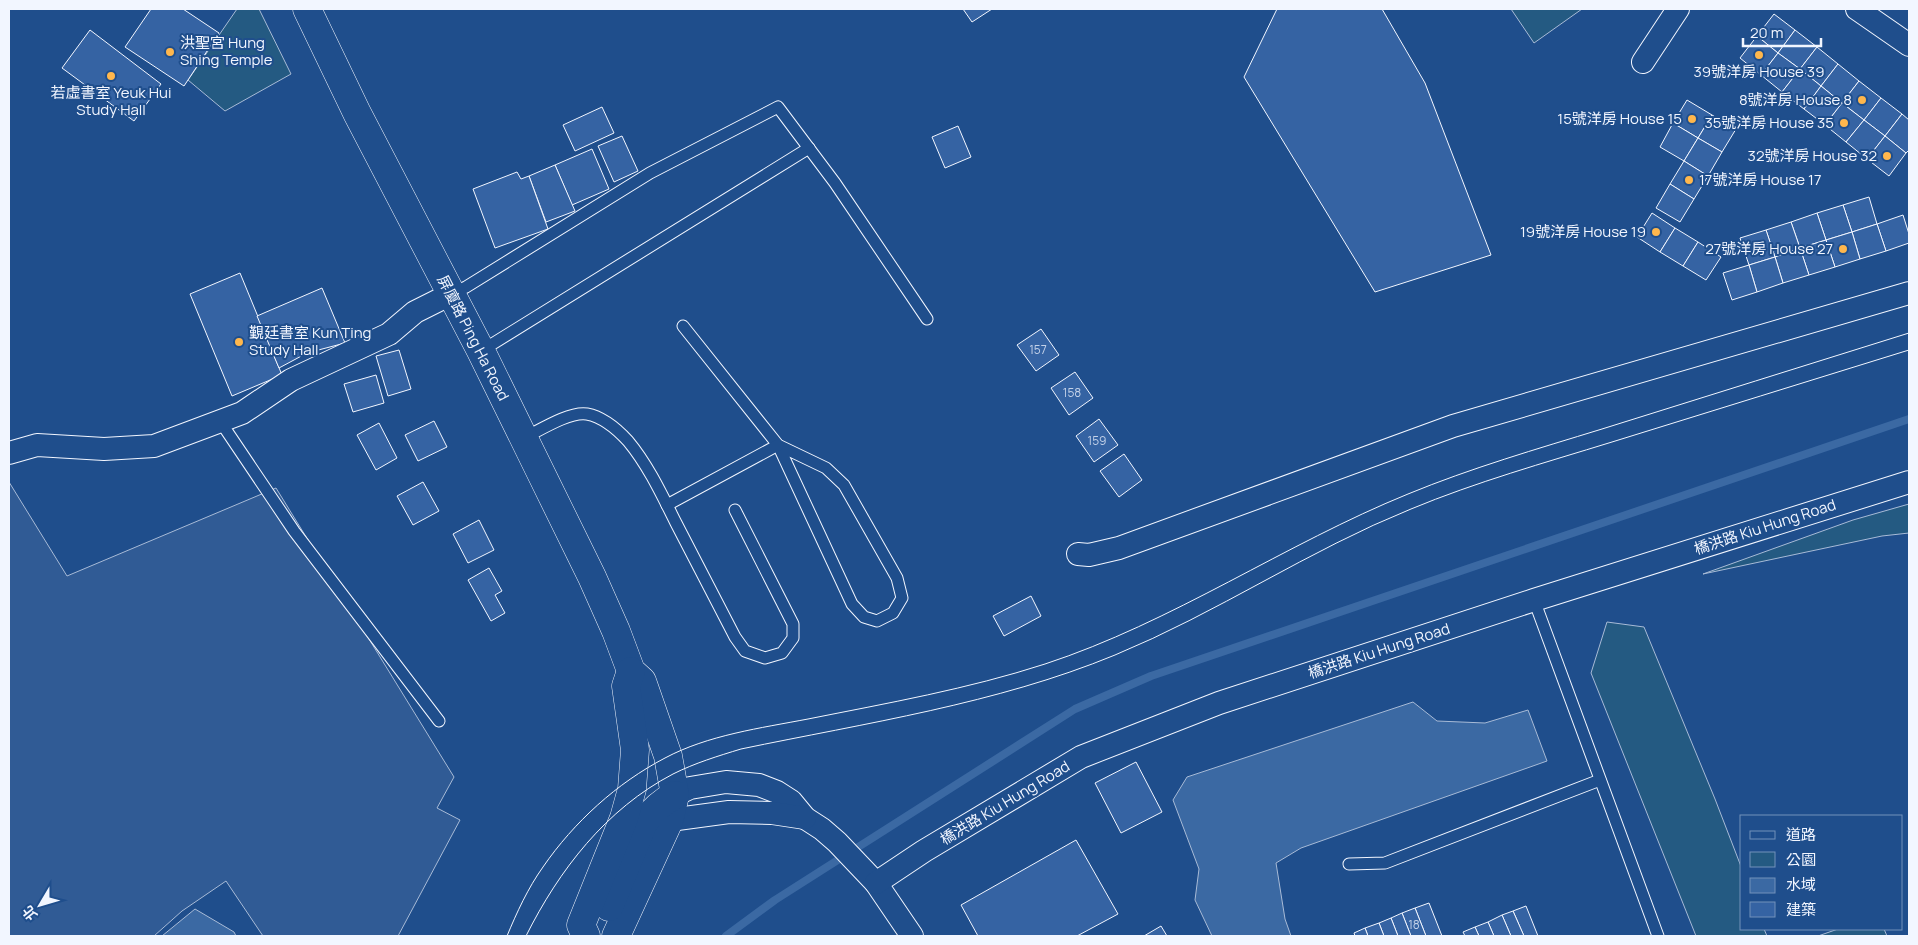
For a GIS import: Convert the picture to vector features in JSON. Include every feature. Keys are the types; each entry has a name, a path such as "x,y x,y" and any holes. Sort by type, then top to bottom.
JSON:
{"street":[{"name":"屏廈路 Ping Ha Road","path":"307,9 357,113 481,350 592,577 631,671 642,681 668,756 672,775 653,814 581,926 586,936"},
{"path":"1643,62 1678,9"},
{"path":"1857,9 1909,45"},
{"path":"1078,554 1088,555 1119,548 1453,426 1909,293"},
{"path":"9,453 37,446 104,449 154,446 242,413 291,380 389,334 415,312 451,294"},
{"name":"橋洪路 Kiu Hung Road","path":"872,878 924,851 1081,757 1219,703 1534,600 1909,482"},
{"name":"屏廈路 Ping Ha Road","path":"631,671 626,686 634,733 635,764 632,789 653,814"},
{"path":"596,936 653,814 709,784 726,782 758,785 777,792 791,801 805,818 837,842 872,878 912,936"},
{"path":"653,814 772,813 805,818"},
{"name":"屏廈路 Ping Ha Road","path":"616,936 653,814"}],"lane":[{"path":"451,294 466,287 650,173 778,107 841,191 927,319"},
{"path":"481,350 809,148"},
{"path":"682,326 778,445 852,604 864,617 877,621 893,613 902,598 897,578 844,485 826,468 778,445"},
{"path":"524,438 570,416 586,414 602,419 627,440 638,455 667,505 735,638 745,651 765,658 782,653 793,638 793,624 734,510"},
{"path":"220,421 294,532 439,721"},
{"path":"667,505 778,445"},
{"path":"1534,600 1658,936"},
{"path":"1348,864 1385,863 1600,780"}],"green space":[{"path":"237,9 259,9 291,74 225,111 188,80"},
{"path":"1511,9 1582,9 1534,43"},
{"path":"1909,504 1909,533 1882,536 1703,574 1853,520"},
{"path":"1607,622 1644,627 1740,864 1740,930 1764,930 1767,936 1696,936 1591,673"},
{"path":"1835,930 1884,930 1887,936 1818,936"}],"shaded area":[{"path":"9,482 67,576 276,488 454,777 437,808 460,820 398,936 263,936 226,881 182,911 154,936 9,936"}],"water":[{"path":"1413,702 1437,721 1485,723 1528,710 1547,761 1301,848 1276,863 1285,919 1291,936 1212,936 1195,900 1199,869 1173,800 1187,777"},
{"path":"195,909 234,932 236,936 162,936"}],"building":[{"name":"洪聖宮 Hung Shing Temple","path":"151,9 183,9 219,33 184,86 125,47"},
{"path":"963,9 992,9 972,22"},
{"path":"1277,9 1382,9 1425,83 1491,255 1375,292 1244,77"},
{"path":"1774,14 1795,30 1778,53 1757,36"},
{"name":"若虛書室 Yeuk Hui Study Hall","path":"90,30 161,84 134,121 62,68"},
{"path":"1795,30 1817,47 1800,69 1778,53"},
{"name":"39號洋房 House 39","path":"1757,36 1778,53 1761,75 1740,58"},
{"path":"1817,47 1838,64 1821,86 1800,69"},
{"path":"1778,53 1800,69 1782,92 1761,75"},
{"path":"1838,64 1859,81 1842,103 1821,86"},
{"path":"1800,69 1821,86 1804,109 1782,92"},
{"name":"8號洋房 House 8","path":"1859,81 1881,98 1864,120 1842,103"},
{"path":"1821,86 1842,103 1825,125 1804,109"},
{"path":"1881,98 1902,114 1885,136 1864,120"},
{"name":"15號洋房 House 15","path":"1687,100 1712,115 1698,138 1673,123"},
{"name":"35號洋房 House 35","path":"1842,103 1864,120 1846,142 1825,125"},
{"path":"602,107 614,133 575,151 563,125"},
{"path":"1902,114 1909,120 1909,150 1906,153 1885,136"},
{"path":"1712,115 1736,129 1722,152 1698,138"},
{"path":"1864,120 1885,136 1867,159 1846,142"},
{"path":"1673,123 1698,138 1684,161 1660,147"},
{"path":"958,126 971,157 945,168 932,137"},
{"path":"622,136 638,171 614,182 598,146"},
{"name":"32號洋房 House 32","path":"1885,136 1906,153 1889,176 1867,159"},
{"path":"1698,138 1722,152 1708,176 1684,161"},
{"path":"592,149 609,189 572,205 555,165"},
{"name":"17號洋房 House 17","path":"1684,161 1708,176 1694,199 1670,184"},
{"path":"555,165 575,211 546,222 529,176"},
{"path":"517,172 521,179 529,176 548,229 495,248 473,189"},
{"path":"1670,184 1694,199 1680,222 1656,208"},
{"path":"1869,197 1877,224 1852,232 1843,205"},
{"path":"1843,205 1852,232 1826,240 1817,213"},
{"name":"19號洋房 House 19","path":"1652,213 1675,228 1660,252 1637,237"},
{"path":"1817,213 1826,240 1800,248 1791,222"},
{"path":"1903,215 1909,234 1909,243 1886,251 1877,224"},
{"path":"1791,222 1800,248 1775,257 1766,230"},
{"path":"1877,224 1886,251 1860,259 1852,232"},
{"path":"1675,228 1698,242 1683,266 1660,252"},
{"path":"1766,230 1775,257 1749,265 1740,238"},
{"name":"27號洋房 House 27","path":"1852,232 1860,259 1835,267 1826,240"},
{"path":"1826,240 1835,267 1809,275 1800,248"},
{"path":"1698,242 1721,257 1706,280 1683,266"},
{"path":"1800,248 1809,275 1783,283 1775,257"},
{"path":"1775,257 1783,283 1757,292 1749,265"},
{"path":"1749,265 1757,292 1732,300 1723,273"},
{"name":"覲廷書室 Kun Ting Study Hall","path":"240,273 282,375 232,396 190,294"},
{"path":"322,288 345,343 307,353 279,368 257,316"},
{"path":"1041,329 1059,355 1036,371 1017,345"},
{"path":"399,350 411,389 388,396 376,356"},
{"path":"1075,372 1093,398 1069,415 1051,388"},
{"path":"376,375 384,403 353,412 344,384"},
{"path":"1099,419 1118,445 1094,462 1076,436"},
{"path":"434,421 447,447 418,461 405,435"},
{"path":"379,423 397,458 376,470 357,435"},
{"path":"1124,454 1142,480 1119,497 1100,471"},
{"path":"423,482 439,511 413,525 397,496"},
{"path":"479,520 494,550 468,563 453,534"},
{"path":"489,568 502,591 495,595 505,613 491,621 468,580"},
{"path":"1031,596 1041,616 1004,636 993,616"},
{"path":"1136,762 1162,812 1121,833 1095,783"},
{"path":"1076,840 1118,914 1077,936 978,936 961,905"},
{"path":"1429,903 1442,936 1426,936 1415,908"},
{"path":"1526,906 1538,936 1524,936 1513,911"},
{"path":"1415,908 1426,936 1411,936 1402,913"},
{"path":"1513,911 1524,936 1511,936 1502,915"},
{"path":"1402,913 1411,936 1398,936 1391,918"},
{"path":"1502,915 1511,936 1494,936 1488,922"},
{"path":"1391,918 1398,936 1384,936 1379,923"},
{"path":"1488,922 1494,936 1479,936 1475,927"},
{"path":"1379,923 1384,936 1368,936 1365,928"},
{"path":"1161,926 1167,936 1144,936"},
{"path":"1475,927 1479,936 1465,936 1463,932"},
{"path":"1365,928 1368,936 1355,936 1354,933"}],"waterway":[{"path":"726,936 775,900 1075,709 1151,676 1909,419"}],"tram line":[{"path":"507,936 523,900 555,850 568,834 598,805 630,779 682,750 735,733 928,695 987,681 1045,664 1092,647 1138,627 1317,536 1408,494 1504,459 1909,333"},
{"path":"526,936 553,888 569,865 606,823 649,788 690,766 741,749 930,711 1024,687 1070,672 1153,638 1336,543 1373,525 1436,499 1510,473 1909,350"}],"place":[{"name":"洪聖宮 Hung Shing Temple","path":"170,52"},
{"name":"39號洋房 House 39","path":"1759,55"},
{"name":"若虛書室 Yeuk Hui Study Hall","path":"111,76"},
{"name":"8號洋房 House 8","path":"1862,100"},
{"name":"15號洋房 House 15","path":"1692,119"},
{"name":"35號洋房 House 35","path":"1844,123"},
{"name":"32號洋房 House 32","path":"1887,156"},
{"name":"17號洋房 House 17","path":"1689,180"},
{"name":"19號洋房 House 19","path":"1656,232"},
{"name":"27號洋房 House 27","path":"1843,249"},
{"name":"覲廷書室 Kun Ting Study Hall","path":"239,342"}]}
